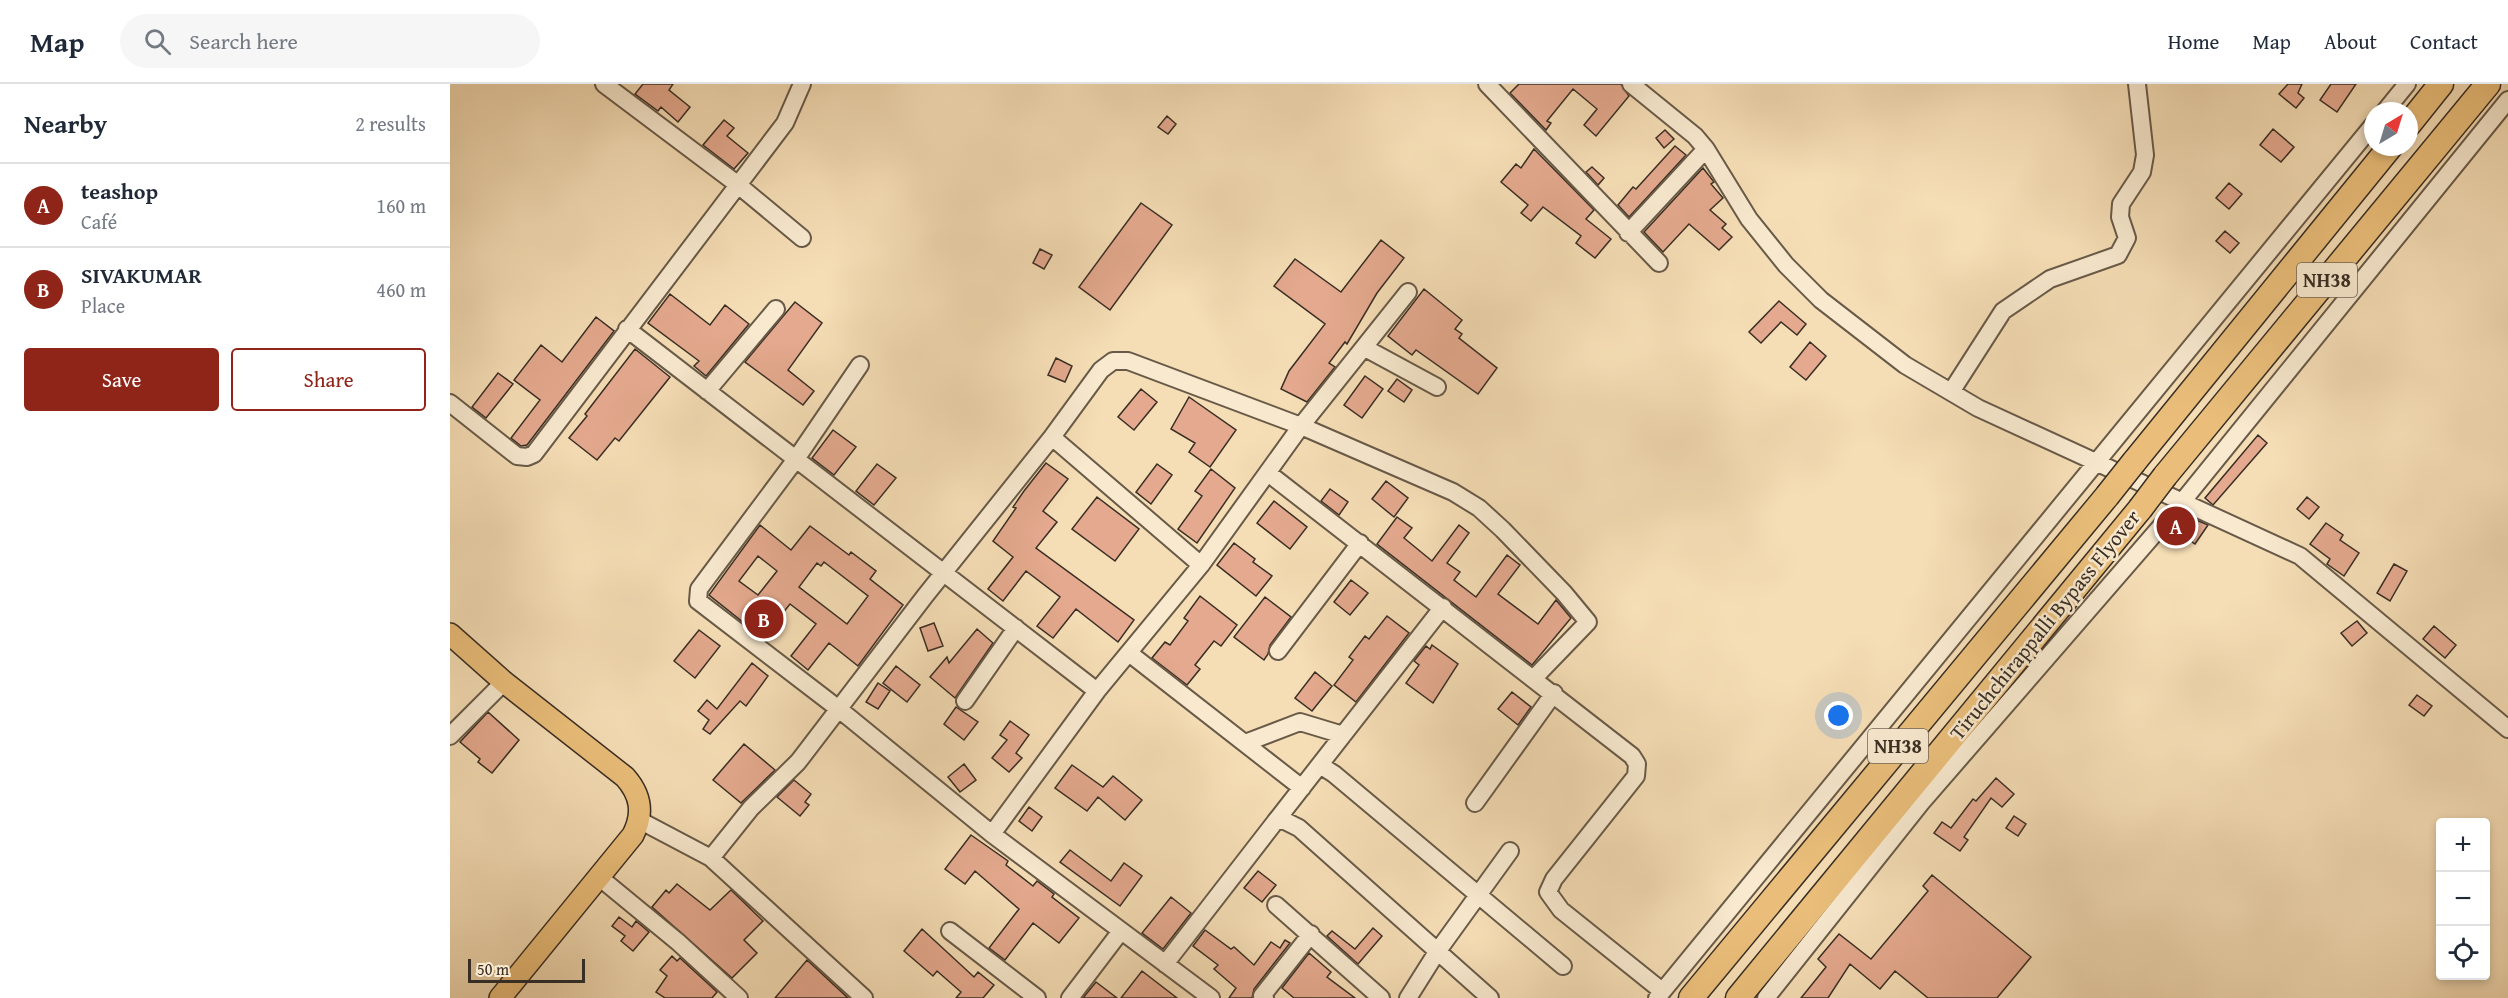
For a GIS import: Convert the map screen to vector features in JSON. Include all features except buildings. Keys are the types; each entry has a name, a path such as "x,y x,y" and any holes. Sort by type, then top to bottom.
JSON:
{"highway":[{"path":"2418,113 2441,84"},
{"name":"Tiruchchirappalli Bypass Flyover","path":"1738,998 2488,84"},
{"name":"Tiruchchirappalli Bypass Flyover","path":"1691,998 2108,496 2383,156"}],"main road":[{"path":"450,634 504,682 625,777 638,796 641,809 633,835 500,998"}],"street":[{"path":"604,84 736,184 802,238"},
{"path":"450,403 513,453 527,457 537,450 736,184 785,123 802,84"},
{"path":"1487,84 1659,263"},
{"path":"1631,84 1695,136 1706,149 1749,219 1786,265 1821,300 1905,365 1978,408 2300,556 2508,729"},
{"path":"1951,392 2003,311 2050,279 2113,257 2122,250 2127,238 2120,217 2121,204 2142,172 2145,155 2137,84"},
{"path":"2392,102 2407,84"},
{"path":"1766,998 1921,803 2182,502 2508,100"},
{"path":"1268,472 1632,756 1637,764 1636,776 1554,879 1548,892 1561,910 1660,995 2364,136"},
{"path":"1628,233 1706,149"},
{"path":"992,834 1097,691 1201,565 1301,426 1408,292"},
{"path":"707,391 776,309"},
{"path":"627,329 1097,691"},
{"path":"1365,348 1437,387"},
{"path":"711,858 751,808 798,762 840,710 944,572 1052,437 1101,370 1108,364 1121,360 1301,426 1453,492 1479,508 1564,594 1588,622 1534,678"},
{"path":"860,365 796,459 699,589 698,601 840,710 992,834 1211,998"},
{"path":"1052,437 1201,565"},
{"path":"1278,651 1360,543"},
{"path":"1165,964 1443,608"},
{"path":"965,701 1016,628"},
{"path":"1129,653 1302,788"},
{"path":"450,736 504,682"},
{"path":"1475,803 1554,693"},
{"path":"1245,743 1300,722 1343,735"},
{"path":"1320,765 1334,774 1563,966"},
{"path":"639,820 711,858 864,998"},
{"path":"1275,822 1283,820 1299,828 1490,998"},
{"path":"1408,998 1437,952 1510,850"},
{"path":"599,877 678,942 739,998"},
{"path":"1276,905 1382,998"},
{"path":"950,931 1037,998"},
{"path":"1070,998 1121,931"},
{"path":"1265,998 1262,996 1311,934"}],"place":[{"name":"teashop","path":"2176,526"},
{"name":"SIVAKUMAR","path":"764,619"}]}
